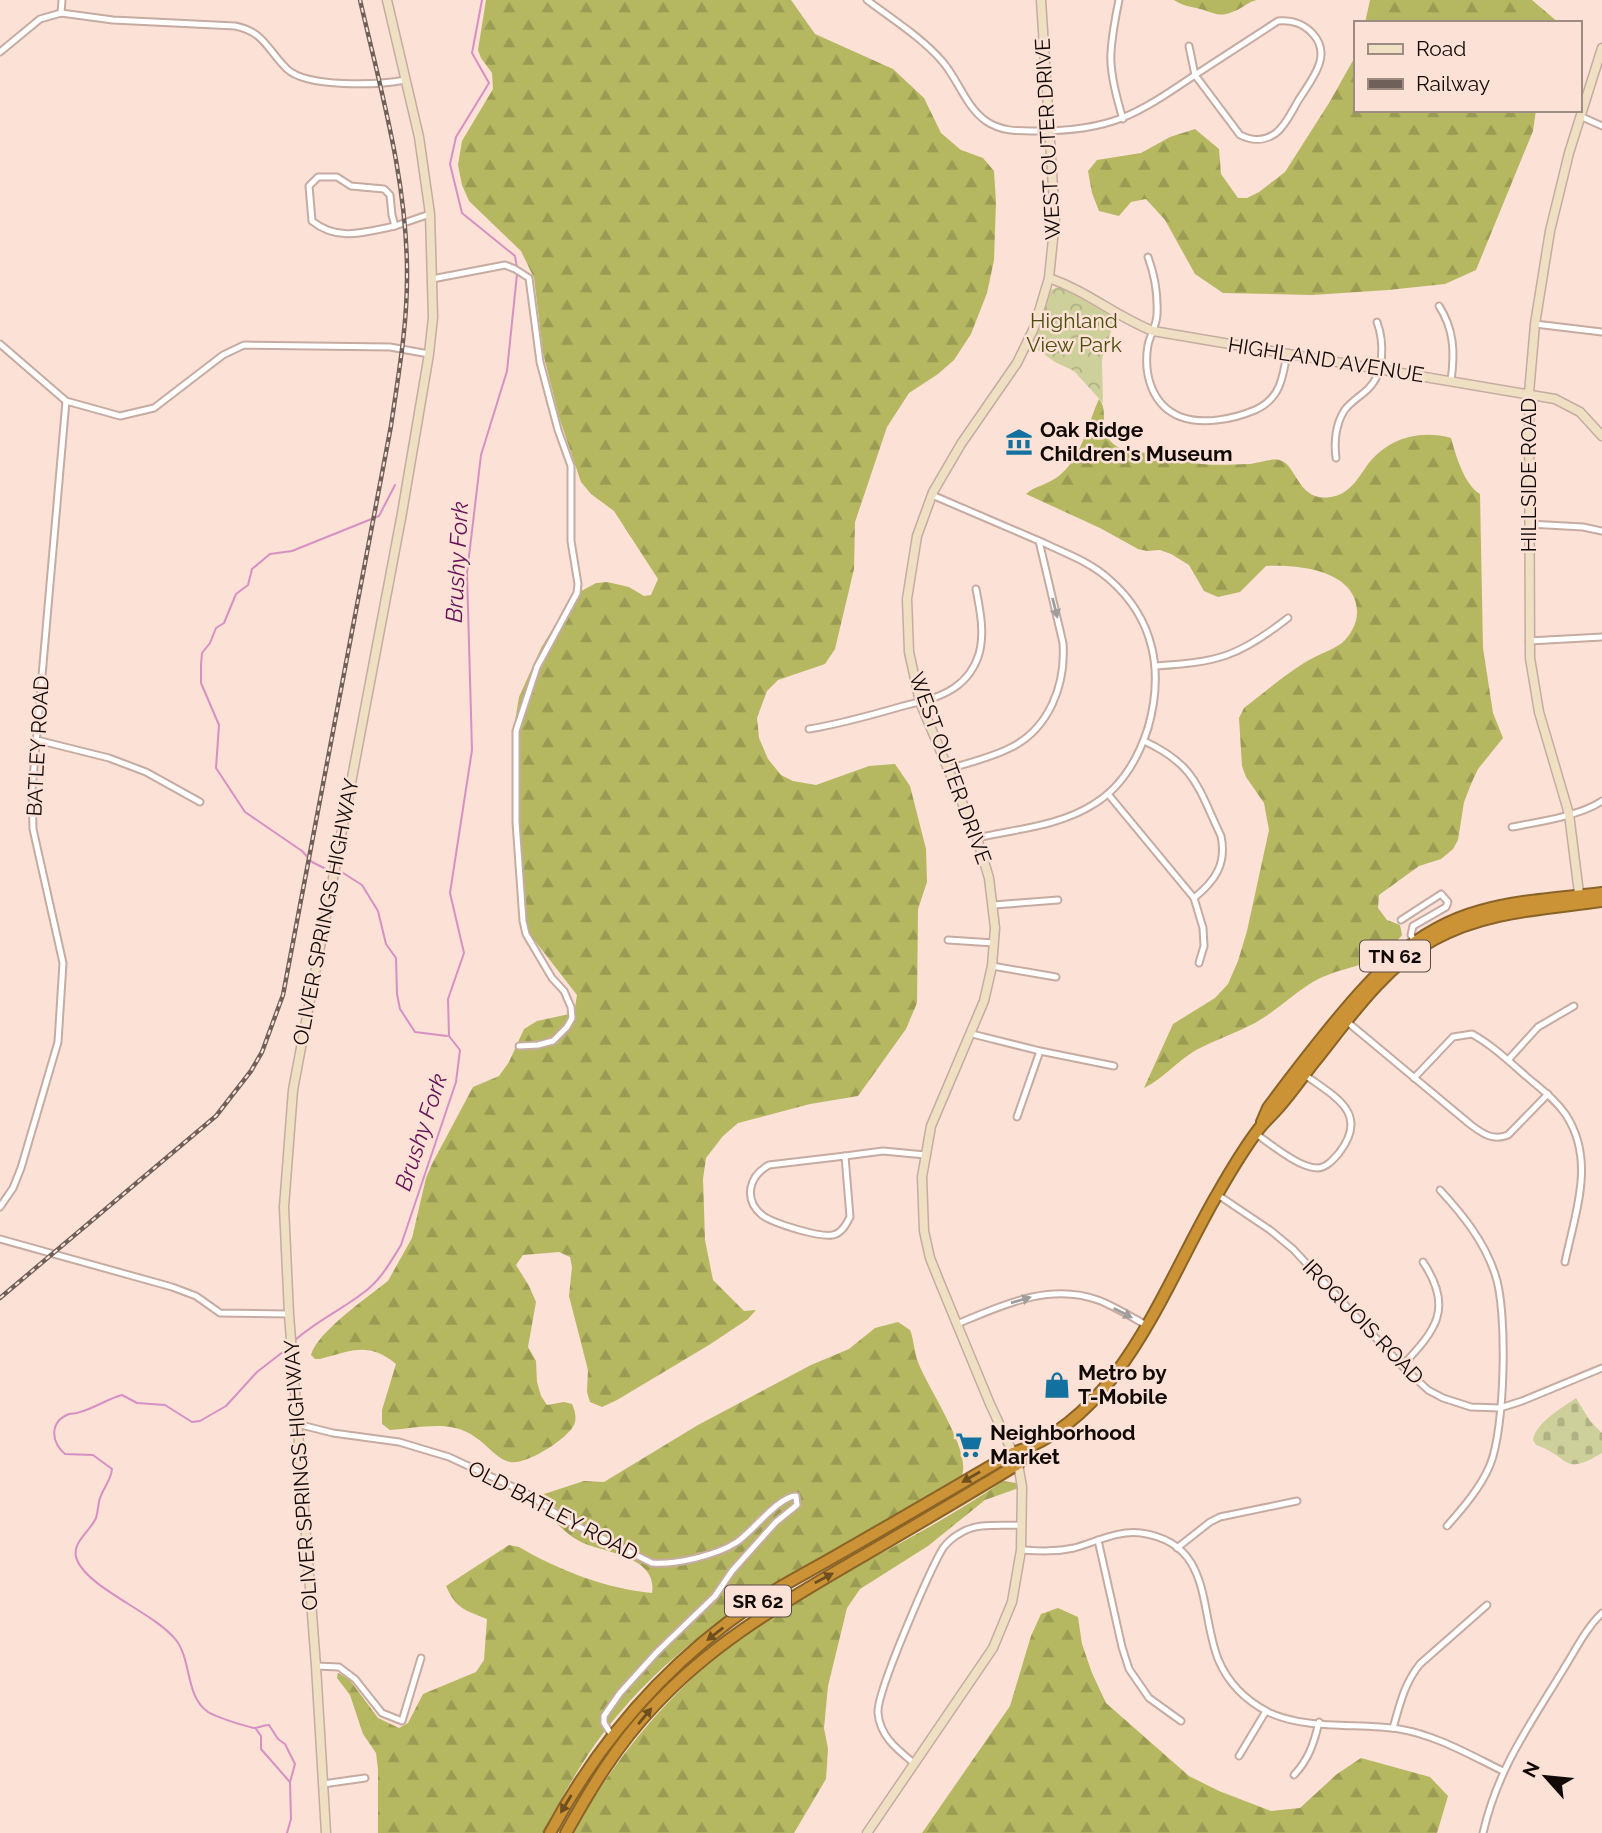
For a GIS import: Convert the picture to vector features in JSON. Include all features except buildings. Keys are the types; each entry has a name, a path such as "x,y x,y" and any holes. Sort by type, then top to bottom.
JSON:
{"highway":[{"name":"TN 62","path":"1032,1447 1061,1428 1095,1399 1122,1366 1217,1194 1257,1131 1343,1019 1386,975 1417,945 1448,932 1477,921 1580,900 1602,892"},
{"name":"TN 62","path":"1580,900 1602,901"},
{"name":"SR 62","path":"566,1833 604,1767 621,1745 653,1707 696,1665 747,1625 846,1566 1032,1447"},
{"name":"SR 62","path":"550,1833 588,1768 611,1736 671,1671 753,1604 1016,1458"}],"street":[{"path":"61,13 62,0"},
{"name":"OLIVER SPRINGS HIGHWAY","path":"326,1833 316,1666 292,1366 284,1206 293,1090 390,576 429,354 433,317 430,214 419,137 387,0"},
{"path":"867,0 933,52 951,73 970,104 987,121 1012,131 1087,128 1123,119 1149,106 1195,75 1278,21 1295,22 1309,30 1318,39 1323,54 1315,74 1284,123 1276,133 1258,139 1240,135 1195,75 1189,46"},
{"name":"WEST OUTER DRIVE","path":"867,1833 975,1677 998,1639 1015,1589 1021,1550 1022,1487 1016,1458 990,1404 930,1258 924,1231 922,1204 925,1156 931,1126 984,1001 992,966 993,905 988,872 977,838 920,702 909,652 907,599 917,536 932,495 954,454 1017,363 1034,328 1049,278 1055,229 1041,0"},
{"path":"1119,0 1109,57 1112,83 1123,119"},
{"path":"0,52 40,19 61,13 113,20 248,28 259,34 286,69 310,80 405,80"},
{"name":"HILLSIDE ROAD","path":"1580,900 1569,814 1539,712 1529,640 1529,393 1535,324 1550,231 1580,116 1602,48"},
{"path":"1580,116 1602,126"},
{"path":"396,226 390,195 384,189 351,186 337,177 318,177 309,186 312,221 321,228 350,236 396,226 430,214"},
{"path":"1147,257 1157,286 1157,318 1148,348 1147,364 1151,387 1164,408 1188,419 1231,417 1263,406 1273,398 1281,385 1287,353"},
{"path":"432,279 496,266 510,267 526,276 540,362 572,474 571,541 578,584 575,600 537,667 516,731 516,822 523,921 526,934 552,978 565,991 572,1018 553,1041 519,1046"},
{"name":"HIGHLAND AVENUE","path":"1049,278 1074,286 1119,316 1153,331 1529,393 1568,404 1580,412 1602,436"},
{"path":"1439,306 1452,339 1454,359 1451,380"},
{"path":"1336,458 1336,431 1346,408 1376,379 1382,335 1377,322"},
{"path":"1535,324 1602,332"},
{"path":"0,344 66,401 120,416 155,408 223,355 244,345 390,347 429,354"},
{"name":"BATLEY ROAD","path":"0,1207 13,1188 21,1168 58,1042 63,963 33,829 32,790 66,401"},
{"path":"932,495 1039,541 1091,566 1110,580 1123,593 1141,620 1156,666 1155,703 1144,741 1130,769 1108,794 1064,819 977,838"},
{"path":"1528,524 1583,527 1602,531"},
{"path":"948,769 994,755 1022,741 1045,718 1058,694 1064,660 1063,643 1039,541"},
{"path":"808,729 865,718 920,702 953,688 966,677 980,651 982,623 976,589"},
{"path":"1156,666 1200,663 1229,655 1249,646 1288,618"},
{"path":"1529,640 1602,637"},
{"path":"37,740 108,758 146,772 200,802"},
{"path":"1144,741 1169,753 1189,772 1220,836 1223,857 1220,868 1215,878 1194,898"},
{"path":"1108,794 1194,898 1203,928 1204,946 1199,963"},
{"path":"1512,827 1569,814 1602,802"},
{"path":"1401,920 1441,894 1446,897 1446,907 1413,926 1410,935 1417,945"},
{"path":"993,905 1058,900"},
{"path":"948,940 994,943"},
{"path":"992,966 1056,977"},
{"path":"1507,1060 1538,1027 1573,1006"},
{"path":"1343,1019 1481,1133 1495,1138 1511,1133 1548,1094"},
{"path":"972,1034 1040,1052 1114,1066"},
{"path":"1414,1078 1449,1040 1472,1034 1548,1094 1566,1115 1577,1138 1582,1160 1582,1180 1565,1262"},
{"path":"1017,1117 1040,1052"},
{"path":"1257,1131 1307,1166 1316,1168 1327,1165 1339,1153 1352,1129 1351,1118 1338,1099 1301,1072"},
{"path":"845,1156 850,1217 837,1234 826,1236 779,1223 757,1210 750,1194 750,1186 758,1171 769,1165 883,1151 925,1156"},
{"path":"1440,1189 1481,1242 1496,1275 1503,1321 1500,1408 1497,1439 1490,1466 1462,1510 1447,1526"},
{"name":"IROQUOIS ROAD","path":"1217,1194 1293,1249 1402,1366 1428,1390 1443,1398 1471,1407 1500,1408 1602,1368"},
{"path":"0,1239 172,1287 196,1296 220,1313 289,1314"},
{"path":"1402,1366 1428,1339 1438,1311 1435,1281 1423,1262"},
{"path":"957,1324 1018,1299 1077,1294 1100,1301 1146,1325"},
{"name":"OLD BATLEY ROAD","path":"297,1424 333,1433 411,1445 449,1457 526,1493 569,1522 652,1563 664,1564 722,1550 751,1531 780,1501 791,1495 796,1496 797,1506 776,1522 715,1596 657,1652 620,1693 604,1716 604,1723 611,1736"},
{"path":"1177,1548 1220,1517 1297,1501"},
{"path":"915,1764 888,1739 882,1729 878,1706 887,1678 935,1566 945,1546 961,1532 977,1527 1022,1525"},
{"path":"1021,1550 1065,1550 1122,1533 1142,1533 1159,1538 1177,1548 1194,1566 1199,1577 1214,1648 1226,1675 1244,1696 1266,1711 1292,1720 1393,1728 1422,1734 1503,1771"},
{"path":"1098,1540 1129,1670 1149,1698 1181,1721"},
{"path":"1393,1728 1403,1692 1411,1675 1487,1605"},
{"path":"1483,1833 1503,1771 1586,1634 1602,1613"},
{"path":"316,1666 339,1667 355,1679 382,1713 402,1721 421,1658"},
{"path":"1239,1756 1266,1711"},
{"path":"1294,1774 1309,1756 1319,1722"},
{"path":"611,1736 621,1745"},
{"path":"323,1784 365,1778"}],"green space":[{"path":"486,0 791,0 815,34 893,69 924,98 941,133 961,150 983,158 994,171 996,202 994,260 987,293 971,334 954,360 909,393 887,427 855,522 854,569 835,649 825,664 778,680 767,691 757,718 759,738 768,759 781,775 793,781 816,785 869,766 895,764 910,786 926,849 927,882 918,909 917,1003 906,1029 858,1096 810,1104 738,1123 723,1136 706,1158 703,1179 705,1240 713,1280 744,1311 756,1310 748,1319 709,1345 617,1400 602,1407 590,1402 587,1392 588,1370 569,1296 572,1267 570,1257 559,1252 523,1255 516,1265 536,1302 528,1347 536,1361 541,1396 547,1405 564,1402 572,1404 575,1420 570,1431 546,1450 517,1462 500,1458 475,1437 456,1428 434,1426 390,1430 382,1424 382,1410 396,1364 377,1352 350,1351 320,1359 311,1355 333,1325 388,1281 412,1238 426,1178 432,1164 473,1087 499,1076 509,1062 524,1029 537,1021 574,1013 577,995 528,932 521,906 513,787 514,727 519,697 541,648 574,595 596,583 607,582 629,587 644,596 651,595 658,579 614,511 591,494 581,482 559,417 543,353 534,278 521,251 469,201 462,185 458,165 462,141 493,89 492,73 478,50"},
{"path":"1174,0 1257,0 1236,11 1216,14"},
{"path":"1370,0 1532,0 1557,21 1365,21"},
{"path":"1354,59 1354,112 1536,112 1533,131 1476,270 1445,284 1388,290 1312,295 1223,293 1195,274 1165,220 1146,199 1131,202 1119,216 1099,211 1088,171 1097,160 1141,153 1170,137 1195,129 1219,149 1221,174 1238,198 1247,198 1285,172"},
{"name":"Highland View Park","path":"1060,286 1073,290 1115,319 1102,359 1103,403 1074,371 1032,346 1051,290"},
{"path":"1099,399 1106,434 1120,448 1191,463 1223,465 1279,460 1290,468 1304,489 1320,497 1331,497 1348,490 1374,457 1393,443 1415,436 1451,438 1465,477 1480,494 1483,648 1493,713 1503,738 1478,769 1471,784 1464,802 1458,840 1453,849 1441,859 1419,866 1379,895 1378,908 1387,920 1400,925 1402,935 1391,947 1369,961 1320,978 1255,1023 1196,1050 1144,1088 1173,1024 1215,998 1228,984 1247,931 1269,830 1264,803 1246,777 1242,766 1239,718 1244,708 1289,673 1342,643 1353,628 1357,610 1354,597 1336,578 1308,568 1293,566 1266,566 1240,592 1218,597 1204,591 1189,565 1171,554 1160,550 1138,549 1026,494 1056,478 1072,462 1083,442"},
{"path":"898,1322 910,1330 923,1374 955,1435 963,1464 962,1475 757,1596 673,1658 623,1709 600,1738 543,1833 378,1833 376,1753 363,1734 350,1695 337,1678 338,1673 349,1679 378,1718 399,1728 408,1723 423,1694 476,1672 484,1660 487,1619 462,1608 446,1586 509,1545 519,1547 583,1577 652,1593 652,1581 647,1571 639,1564 629,1558 583,1543 556,1523 559,1510 543,1497 544,1494 584,1481 604,1482 698,1425 811,1365 849,1349 875,1328"},
{"path":"1576,1398 1590,1421 1602,1433 1602,1453 1580,1464 1567,1462 1536,1445 1533,1440 1544,1421"},
{"path":"1003,1481 1016,1483 1019,1488 985,1500 928,1546 860,1589 847,1608 828,1686 824,1728 828,1749 826,1779 794,1833 573,1833 618,1762 644,1729 702,1669 734,1642 804,1595 930,1527"},
{"path":"1058,1608 1078,1617 1082,1644 1106,1703 1189,1776 1271,1811 1300,1808 1337,1774 1361,1758 1430,1777 1448,1796 1437,1833 922,1833 1010,1706 1031,1636 1041,1614"}],"waterway":[{"name":"Brushy Fork","path":"482,0 472,53 489,83 456,137 450,164 462,213 515,256 517,268"},
{"name":"Brushy Fork","path":"294,1341 369,1288 393,1258 401,1245 456,1082 460,1050 449,1036 448,999 464,953 450,893 472,750 467,573 481,455 507,371 517,274"},
{"path":"326,869 312,862 302,851 245,812 216,768 219,725 201,683 202,653 216,628 224,623 236,594 248,585 252,569 270,554 292,551 379,516 395,485"},
{"path":"340,871 362,885 378,911 386,944 396,958 400,1009 415,1032 447,1036"},
{"name":"Brushy Fork","path":"287,1833 291,1819 290,1782 295,1764 285,1744 278,1739 269,1725 254,1728 208,1712 196,1697 185,1658 176,1640 153,1620 95,1581 77,1560 76,1548 96,1518 100,1498 112,1469 93,1455 65,1454 57,1444 54,1433 58,1422 69,1414 122,1395 137,1403 165,1405 192,1422 200,1421 226,1406 257,1372 288,1348"},
{"path":"256,1729 261,1736 261,1749 289,1781"}],"railway":[{"path":"0,1298 216,1116 251,1071 262,1052 283,995 391,426 405,315 407,278 403,208 384,103 360,0"}],"place":[{"name":"Oak Ridge Children's Museum","path":"1019,442"},
{"name":"Metro by T-Mobile","path":"1057,1385"},
{"name":"Neighborhood Market","path":"969,1445"}]}
